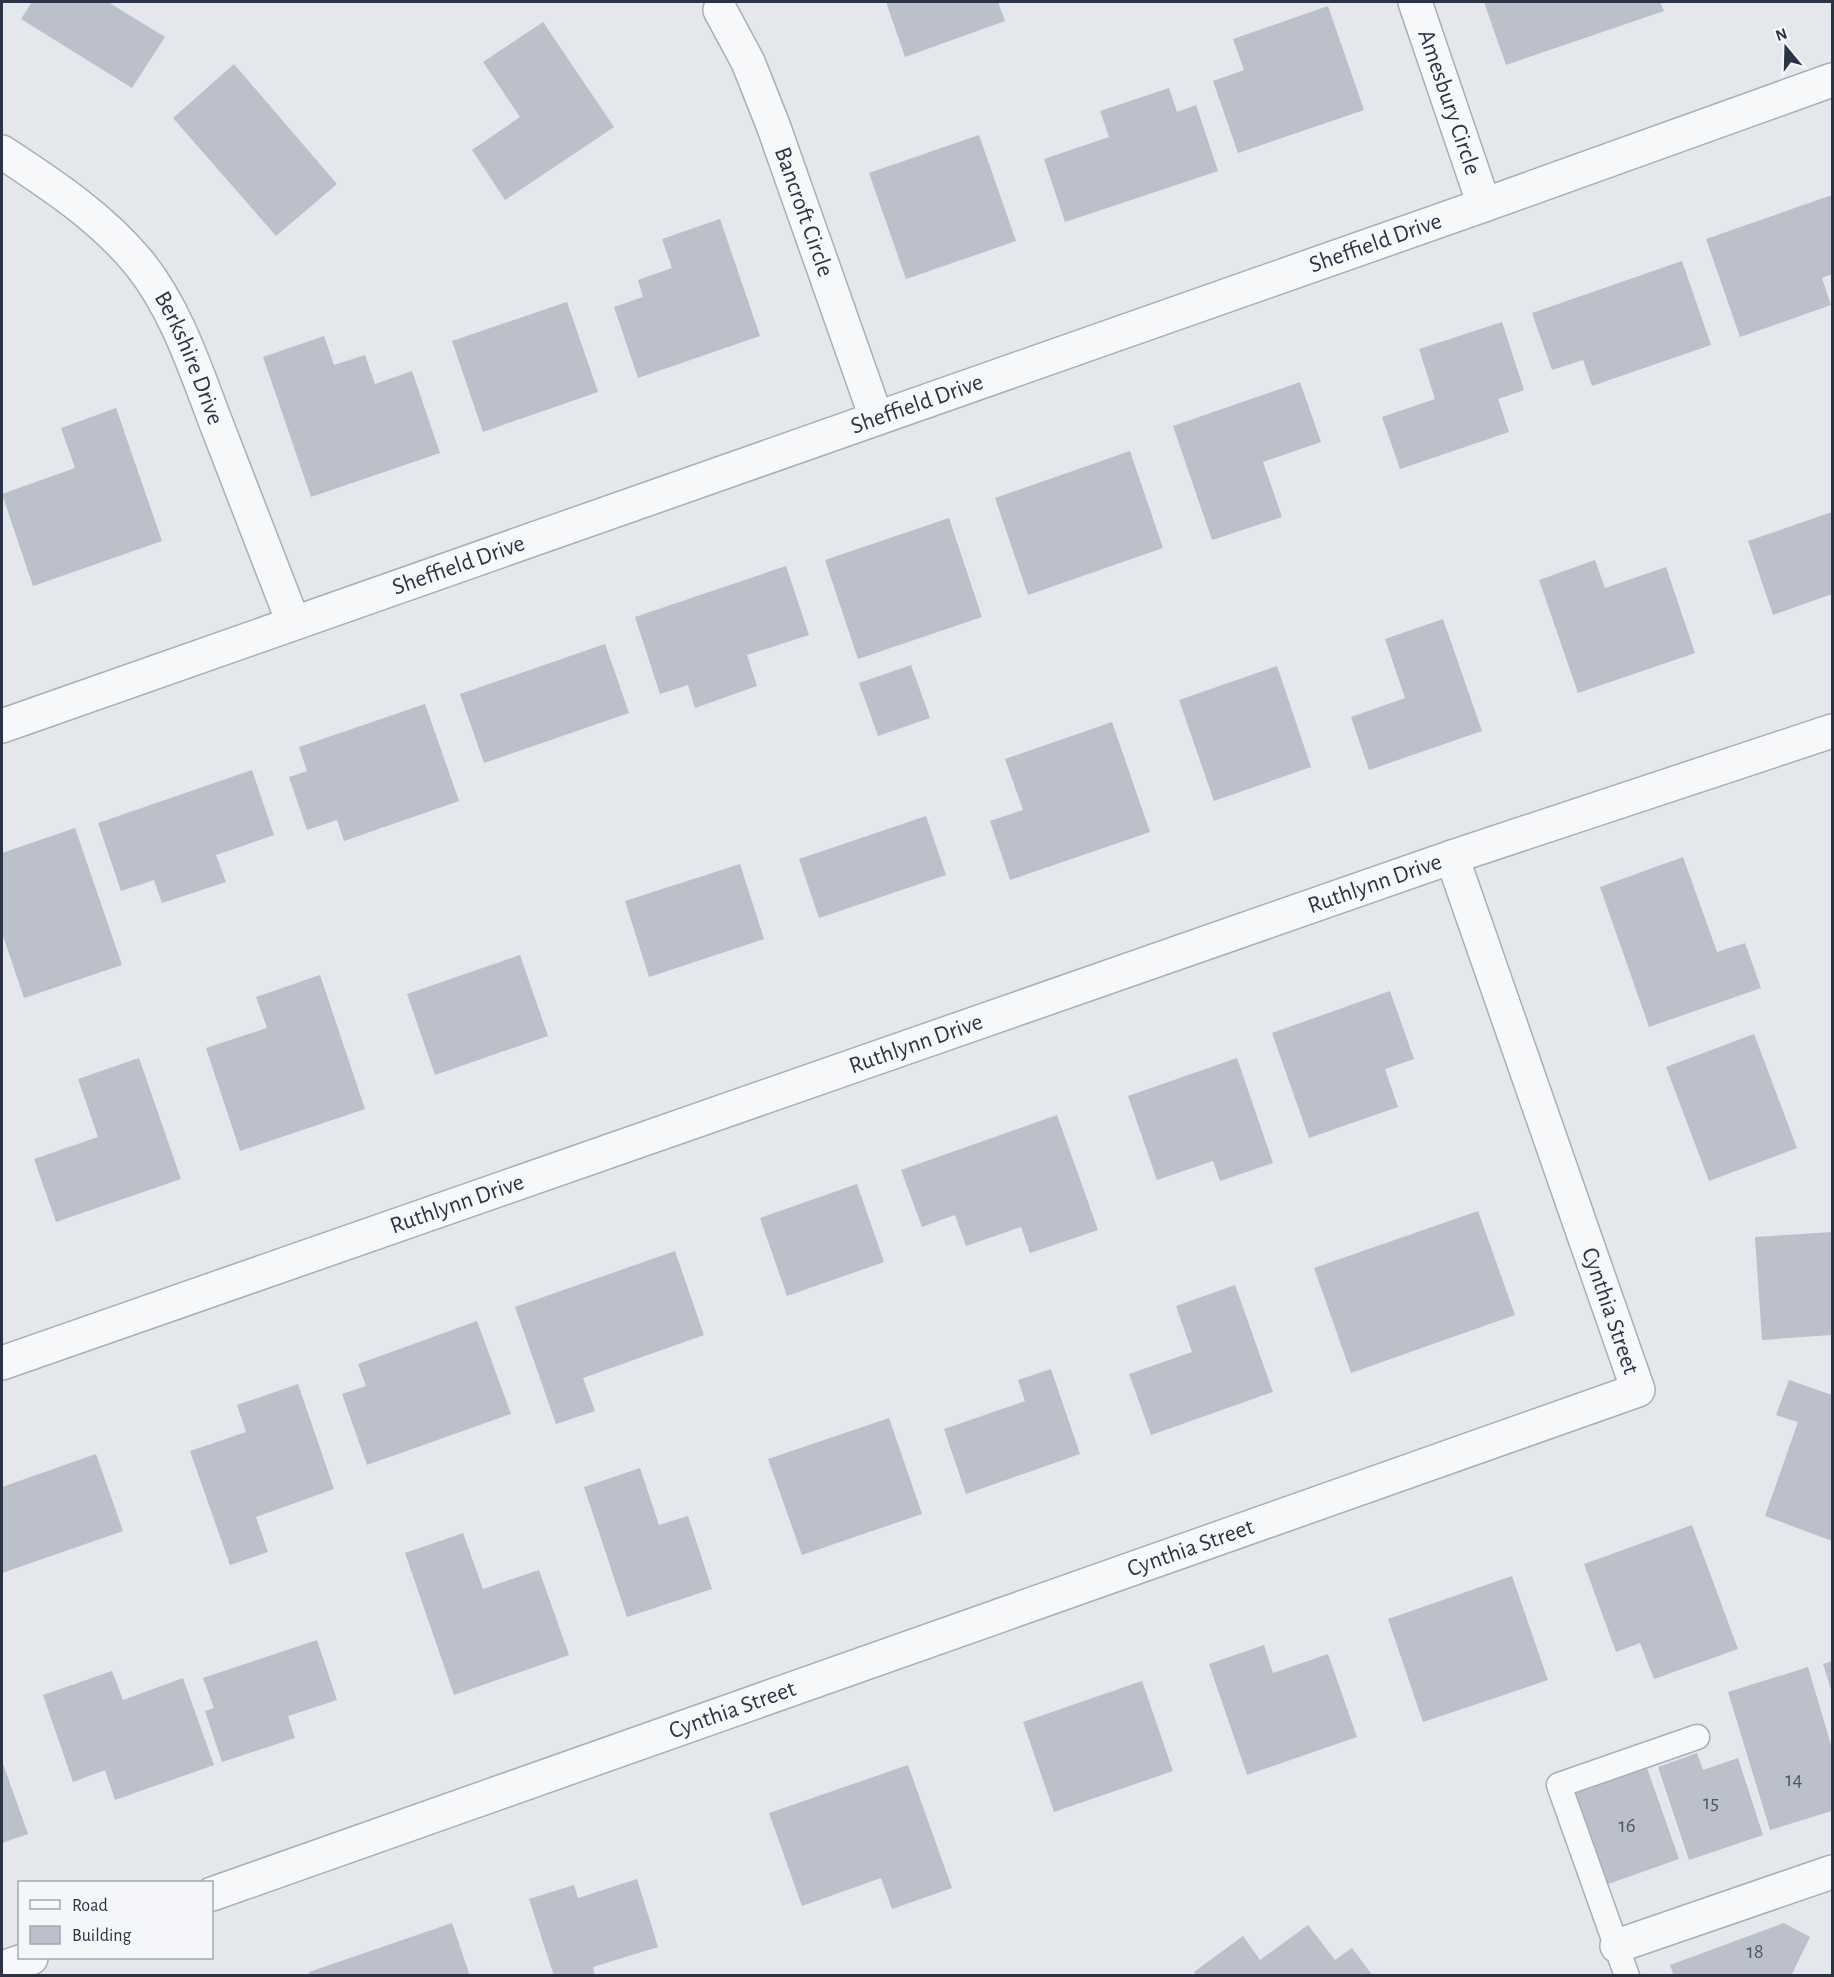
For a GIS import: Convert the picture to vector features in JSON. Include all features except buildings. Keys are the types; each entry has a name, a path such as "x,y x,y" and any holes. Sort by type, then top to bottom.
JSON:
{"street":[{"name":"Amesbury Circle","path":"1415,2 1484,205"},
{"name":"Bancroft Circle","path":"720,10 748,62 773,125 876,417"},
{"name":"Sheffield Drive","path":"2,726 1833,80"},
{"name":"Berkshire Drive","path":"2,152 53,186 98,222 139,264 156,286 195,368 293,622"},
{"name":"Ruthlynn Drive","path":"2,1363 1452,857 1833,731"},
{"name":"Cynthia Street","path":"213,1894 1638,1390 1452,857"},
{"path":"1622,1961 1833,1872"},
{"path":"2,1968 28,1959"}],"lane":[{"path":"1622,1961 1559,1785 1697,1737"}]}
